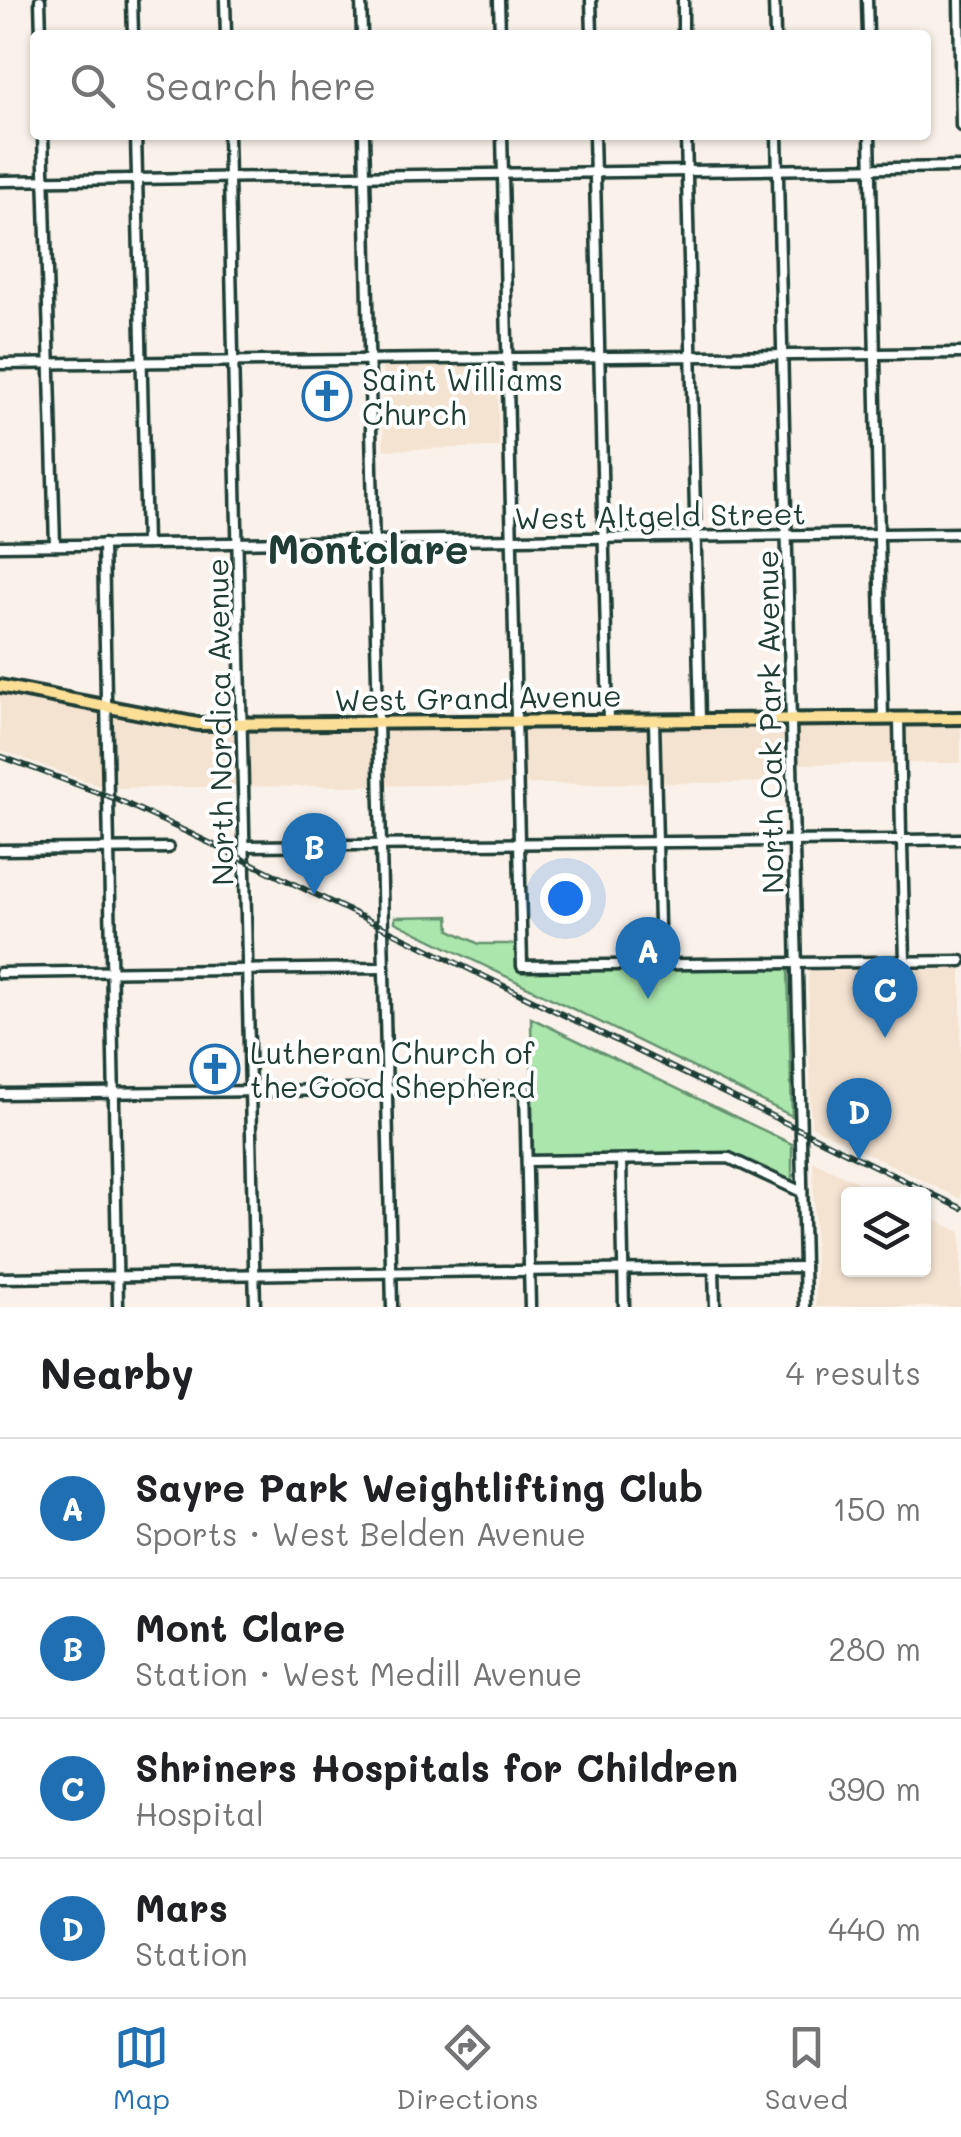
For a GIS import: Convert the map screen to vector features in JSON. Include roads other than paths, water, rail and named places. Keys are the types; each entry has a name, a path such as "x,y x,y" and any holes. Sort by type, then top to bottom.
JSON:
{"main road":[{"name":"West Grand Avenue","path":"0,686 181,722 961,718"}],"street":[{"path":"40,0 41,30"},
{"path":"132,0 133,30"},
{"path":"225,0 226,30"},
{"path":"361,0 362,30"},
{"path":"499,0 500,30"},
{"path":"591,0 592,30"},
{"path":"683,0 684,30"},
{"path":"774,0 775,30"},
{"path":"867,0 868,30"},
{"path":"958,0 961,126"},
{"path":"44,140 54,545"},
{"path":"136,140 146,544"},
{"name":"North Nordica Avenue","path":"228,140 256,1307"},
{"path":"364,140 392,1307"},
{"path":"502,140 522,966 961,960"},
{"path":"594,140 608,721"},
{"path":"686,140 700,720"},
{"name":"North Oak Park Avenue","path":"778,140 805,1307"},
{"path":"870,140 883,718"},
{"path":"0,181 961,167"},
{"path":"0,364 961,353"},
{"name":"West Altgeld Street","path":"0,546 961,534"},
{"path":"103,544 118,1307"},
{"path":"900,718 905,961"},
{"path":"654,720 660,964"},
{"path":"244,846 961,839"},
{"path":"0,850 168,848"},
{"path":"0,973 384,968"},
{"path":"0,1094 525,1088 530,1307"},
{"path":"527,1162 729,1158 802,1192"},
{"path":"621,1160 624,1307"},
{"path":"0,1278 804,1267"},
{"path":"714,1269 715,1307"}],"railway":[{"path":"0,756 116,799 191,834 961,1208"}],"place":[{"name":"Saint Williams Church","path":"327,396"},
{"name":"Mont Clare","path":"314,895"},
{"name":"Sayre Park Weightlifting Club","path":"648,999"},
{"name":"Shriners Hospitals for Children","path":"885,1038"},
{"name":"Lutheran Church of the Good Shepherd","path":"215,1069"},
{"name":"Mars","path":"859,1160"}],"district":[{"name":"Montclare","path":"368,548"}]}
